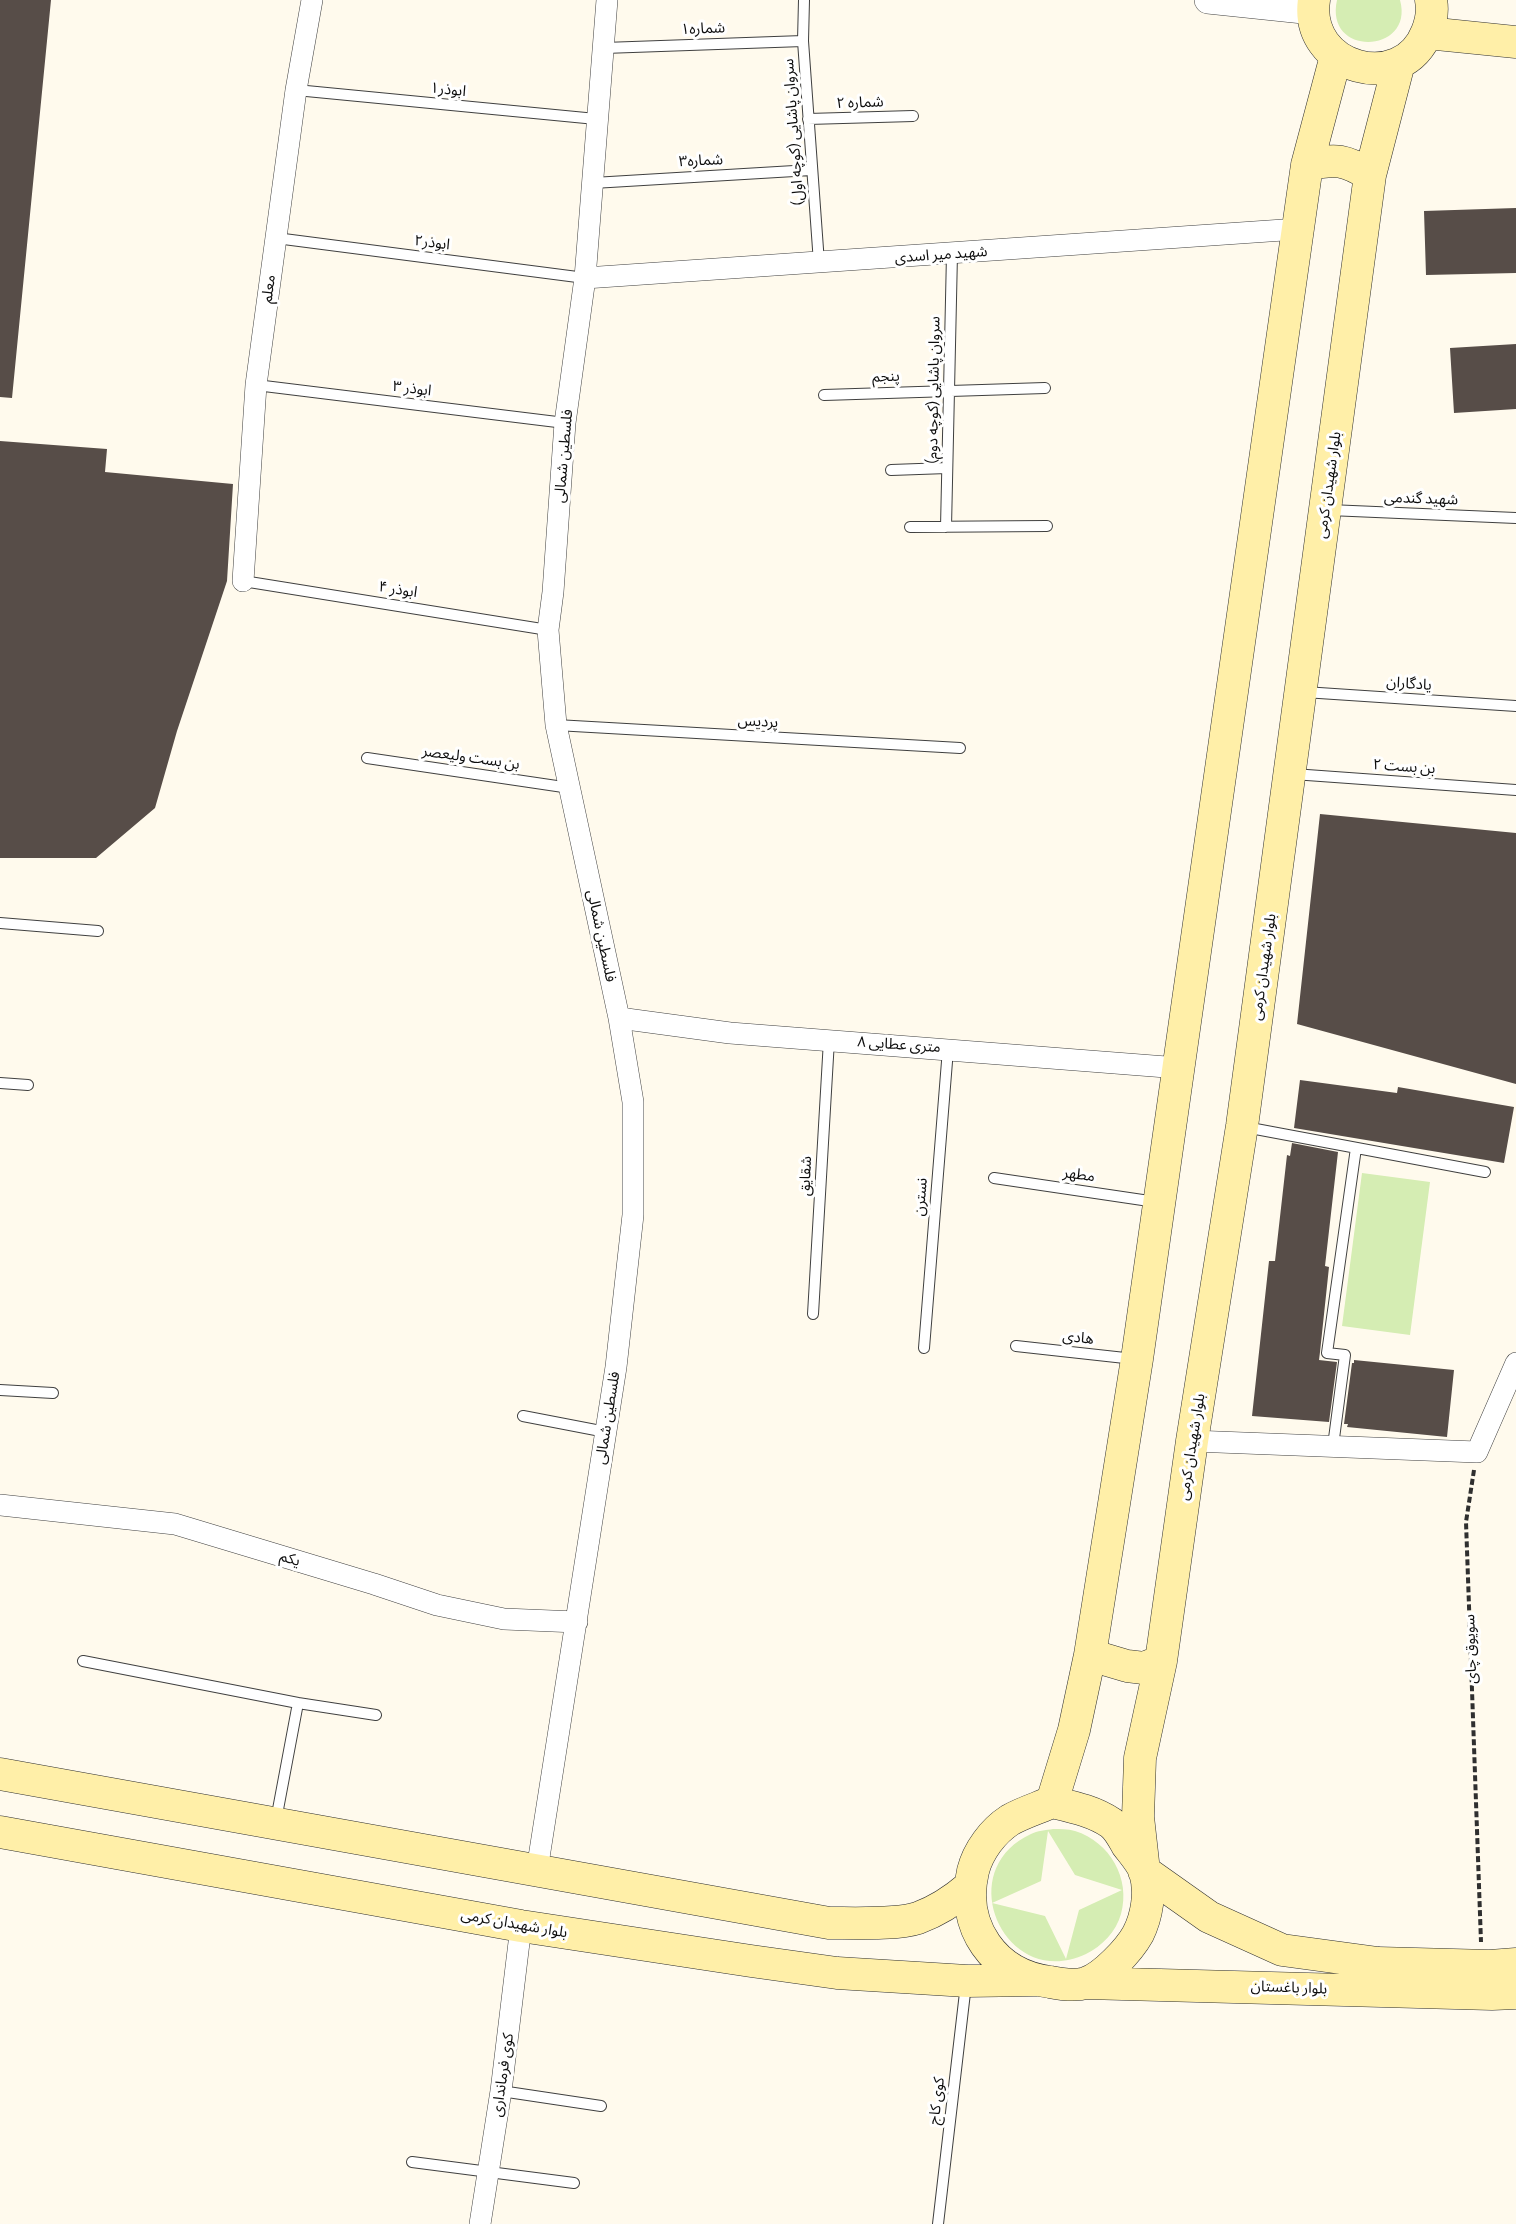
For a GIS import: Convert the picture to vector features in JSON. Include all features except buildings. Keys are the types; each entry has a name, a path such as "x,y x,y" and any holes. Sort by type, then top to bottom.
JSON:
{"main road":[{"path":"1313,5 1316,28 1324,44 1336,56 1366,69 1383,68 1399,63 1413,53 1431,23 1431,0"},
{"path":"1427,33 1516,42"},
{"path":"1052,1803 1074,1730 1090,1655 1160,1202 1307,165 1336,56"},
{"name":"بلوار شهیدان کرمی","path":"1144,1871 1138,1817 1140,1758 1161,1661 1192,1441 1242,1126 1370,176 1399,63"},
{"path":"1307,165 1330,159 1351,163 1370,176"},
{"path":"1090,1655 1144,1668 1161,1661"},
{"path":"0,1774 829,1923 874,1923 916,1919 950,1903 969,1887"},
{"path":"1144,1871 1148,1897 1143,1924 1130,1948 1111,1967 1086,1983 1060,1984 1033,1980 1006,1967 985,1945 972,1917 969,1887 976,1861 989,1839 1009,1821 1052,1803 1089,1811 1113,1825 1144,1871 1209,1917 1282,1950 1378,1964 1499,1972"},
{"name":"بلوار شهیدان کرمی","path":"0,1832 521,1926 837,1973 967,1981 1033,1980"},
{"path":"829,1923 839,1947 840,1960 837,1973"},
{"name":"بلوار باغستان","path":"1086,1983 1499,1972"}],"street":[{"name":"معلم","path":"243,581 256,385 296,90 312,0"},
{"name":"فلسطین شمالی","path":"537,1870 616,1367 633,1215 633,1102 619,1018 556,725 548,630 553,592 565,423 585,278 607,0"},
{"path":"1208,0 1313,5"},
{"name":"شهید میر اسدی","path":"585,278 1298,229"},
{"name":"۸ متری عطایی","path":"619,1018 730,1033 1179,1068"},
{"path":"1192,1441 1477,1452 1516,1363"},
{"name":"یکم","path":"0,1505 175,1524 437,1605 504,1619 577,1622"},
{"name":"کوی فرمانداری","path":"480,2224 501,2091 521,1926"}],"lane":[{"name":"سروان پاشایی (کوچه اول)","path":"804,0 803,41 819,263"},
{"name":"شماره۱","path":"604,48 803,41"},
{"name":"ابوذر۱","path":"296,90 597,119"},
{"name":"شماره ۲","path":"808,119 914,116"},
{"name":"شماره۳","path":"593,183 812,170"},
{"name":"ابوذر۲","path":"276,238 585,278"},
{"name":"سروان پاشایی (کوچه دوم)","path":"946,527 952,254"},
{"name":"ابوذر ۳","path":"256,385 565,423"},
{"name":"پنجم","path":"824,395 1045,388"},
{"path":"891,470 947,468"},
{"name":"شهید گندمی","path":"1325,510 1516,518"},
{"path":"910,527 1047,526"},
{"name":"ابوذر ۴","path":"243,581 548,630"},
{"name":"یادگاران","path":"1301,692 1516,706"},
{"name":"پردیس","path":"556,725 960,748"},
{"name":"بن بست ولیعصر","path":"367,758 570,788"},
{"name":"بن بست ۲","path":"1290,774 1516,790"},
{"path":"0,923 98,931"},
{"name":"شقایق","path":"813,1314 829,1040"},
{"name":"نسترن","path":"924,1348 948,1049"},
{"path":"0,1083 28,1085"},
{"path":"1242,1126 1485,1172"},
{"path":"1333,1446 1345,1355 1327,1353 1356,1148"},
{"name":"مطهر","path":"994,1178 1160,1202"},
{"name":"هادی","path":"1016,1346 1137,1359"},
{"path":"0,1390 53,1393"},
{"path":"522,1416 606,1432"},
{"path":"83,1661 298,1703 376,1715"},
{"path":"276,1823 298,1703"},
{"name":"کوی کاج","path":"938,2224 967,1981"},
{"path":"501,2091 602,2106"},
{"path":"412,2162 574,2183"}],"path":[{"name":"سویوق چای","path":"1477,1452 1466,1522 1499,1972"}],"green space":[{"path":"1337,0 1400,0 1401,18 1395,31 1383,39 1369,42 1355,40 1343,32 1337,19"},
{"path":"1362,1173 1430,1182 1410,1335 1342,1326"},
{"path":"1050,1829 1075,1831 1098,1844 1115,1864 1123,1888 1121,1914 1116,1927 1098,1947 1086,1954 1066,1959 1079,1910 1122,1890 1075,1875 1048,1831 1041,1881 993,1903 994,1874 1007,1851 1031,1834"},
{"path":"993,1903 1045,1916 1066,1959 1057,1961 1032,1956 1012,1942 998,1922"}]}
